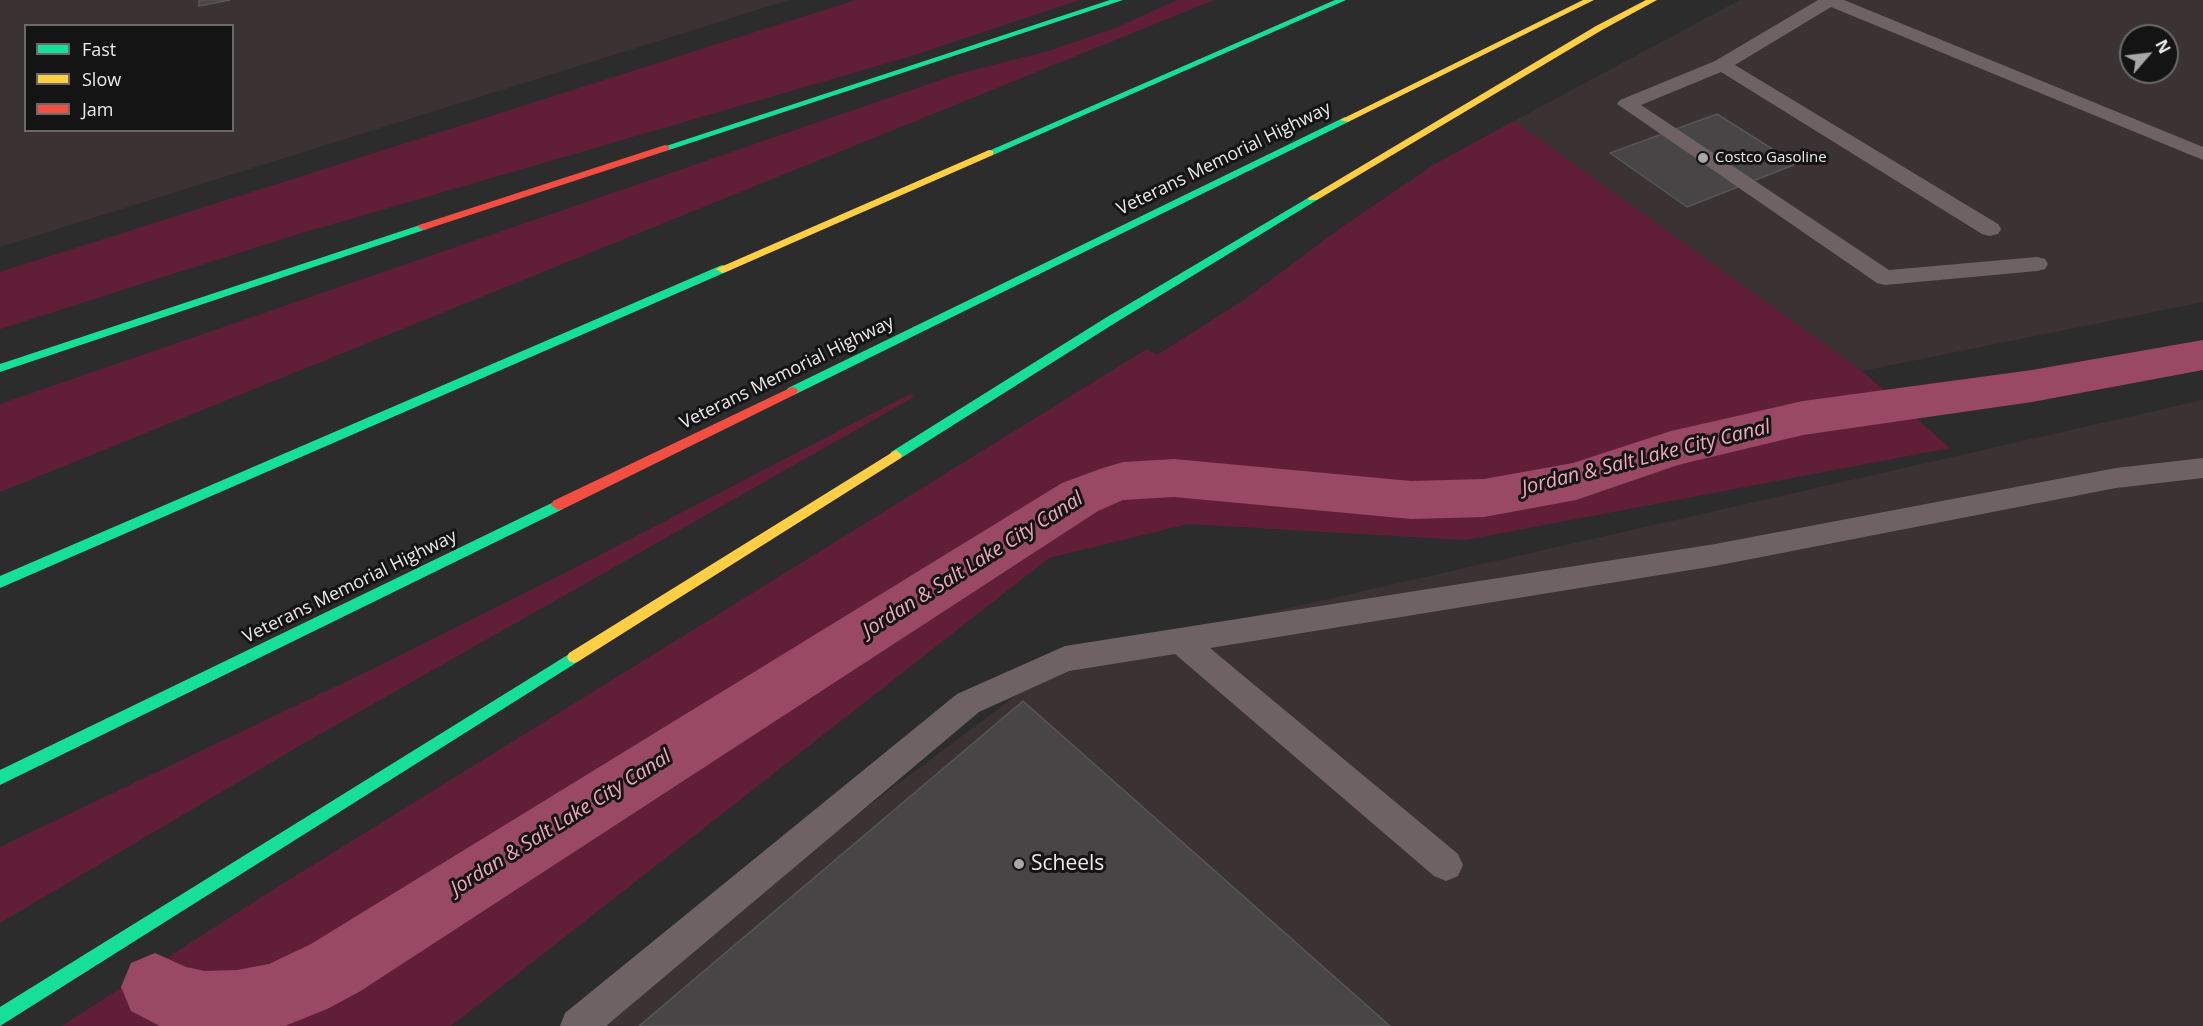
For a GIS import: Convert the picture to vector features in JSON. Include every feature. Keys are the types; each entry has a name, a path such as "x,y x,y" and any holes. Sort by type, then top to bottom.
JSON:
{"highway":[{"path":"0,368 297,268 1119,0"},
{"path":"0,582 1342,0"},
{"name":"Veterans Memorial Highway","path":"0,778 1590,0"},
{"path":"0,1017 1111,320 1529,69 1653,0"}],"lane":[{"path":"2037,264 1885,278 1627,104 1722,65 1830,0 2203,154"},
{"path":"1722,65 1990,229"},
{"path":"578,1026 968,703 1065,659 1715,555 2116,478 2203,468"},
{"path":"1180,641 1446,865"}],"shaded area":[{"path":"0,0 789,0 0,247"},
{"path":"856,0 1079,0 908,57 295,235 0,329 0,272"},
{"path":"1177,0 1214,0 0,492 0,404 958,74 1052,50 1118,27"},
{"path":"1740,0 2203,0 2203,302 1862,371 1514,121"},
{"path":"1514,121 1862,371 1950,448 1465,540 1188,524 1049,558 451,1026 62,1026 263,896 1147,349 1157,355 1244,300 1342,227 1435,164"},
{"path":"910,394 914,397 306,742 0,923 0,847 383,664 567,572"},
{"path":"2203,400 2203,1026 574,1026 1065,659"}],"building":[{"path":"199,0 230,0 199,6"},
{"name":"Costco Gasoline","path":"1717,114 1796,164 1687,207 1610,153"},
{"name":"Scheels","path":"1023,701 1390,1026 639,1026"}],"waterway":[{"name":"Jordan & Salt Lake City Canal","path":"155,987 177,999 205,1005 237,1004 269,998 303,985 335,968 1080,497 1100,488 1123,481 1174,478 1411,500 1484,498 1576,481 1671,449 1803,418 2032,386 2203,355"}],"traffic: fast":[{"path":"665,148 1119,0"},
{"path":"989,153 1342,0"},
{"path":"792,391 1345,120"},
{"path":"896,455 1111,320 1313,198"},
{"path":"0,368 423,227"},
{"path":"0,582 722,269"},
{"path":"0,778 558,505"},
{"path":"0,1017 574,657"}],"traffic: slow":[{"path":"1345,120 1590,0"},
{"path":"1313,198 1599,28 1653,0"},
{"path":"722,269 989,153"},
{"path":"574,657 896,455"}],"traffic: jam":[{"path":"423,227 665,148"},
{"path":"558,505 792,391"}],"place":[{"name":"Costco Gasoline","path":"1703,158"},
{"name":"Scheels","path":"1019,864"}]}
